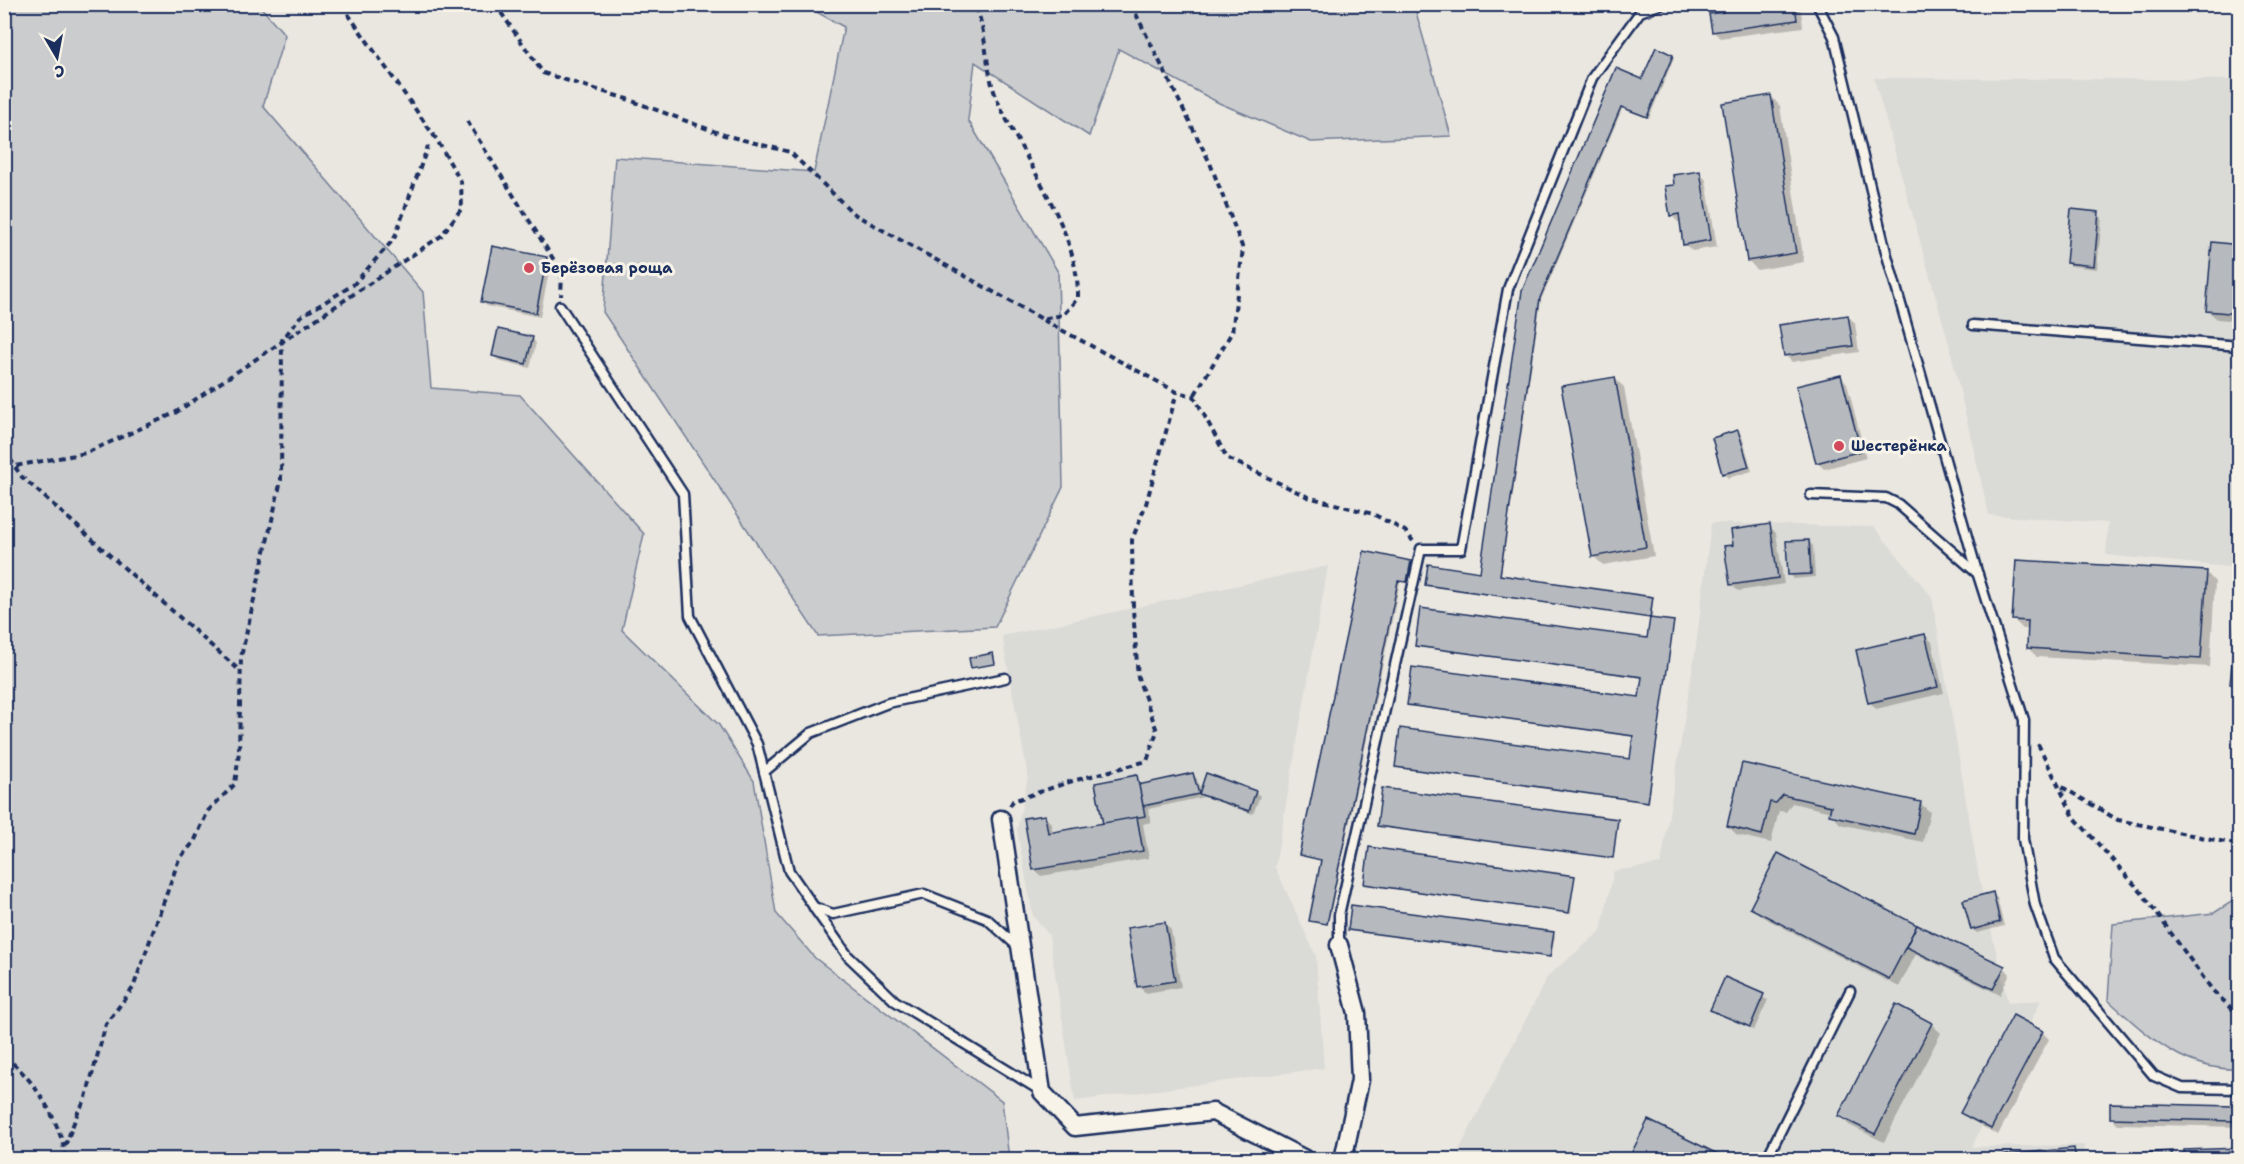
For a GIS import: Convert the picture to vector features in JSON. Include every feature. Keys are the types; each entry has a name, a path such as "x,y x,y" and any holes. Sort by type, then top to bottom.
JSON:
{"street":[{"path":"1001,819 1042,1092 1075,1127 1213,1112 1306,1160"},
{"path":"1339,945 1357,1013 1360,1080 1343,1160"}],"lane":[{"path":"1339,945 1339,915 1421,549 1461,549 1508,289 1592,78 1640,12 1662,4"},
{"path":"1817,4 1834,38 1886,252 1978,575 2024,720 2023,839 2035,905 2054,958 2154,1076 2182,1088 2240,1089"},
{"path":"560,306 683,494 690,616 757,744 789,871 848,956 895,1001 1042,1092"},
{"path":"1973,325 2240,346"},
{"path":"1811,495 1886,498 1898,504 1978,575"},
{"path":"764,772 811,733 888,703 1005,678"},
{"path":"814,907 833,914 924,894 987,919 1021,951"},
{"path":"1766,1160 1850,991"}],"path":[{"path":"4,8 12,4"},
{"path":"15,466 86,453 175,413 441,236 462,208 461,182 437,140 341,4"},
{"path":"495,4 543,73 627,99 724,135 790,152 854,214 1177,392 1194,396 1227,458 1308,497 1372,514 1404,531 1421,549"},
{"path":"975,4 983,24 996,97 1052,201 1079,277 1078,298 1063,315 1042,319"},
{"path":"1131,4 1210,163 1243,249 1232,332 1194,396"},
{"path":"467,121 562,273 560,306"},
{"path":"65,1160 65,1146 78,1112 85,1101 106,1024 132,988 179,858 194,842 208,811 235,784 239,752 241,657 281,480 282,340 300,317 353,285 394,239 428,146"},
{"path":"1001,819 1012,801 1069,782 1147,761 1157,730 1138,678 1133,609 1132,540 1146,504 1177,392"},
{"path":"4,450 22,477 241,672"},
{"path":"2024,720 2061,786 2074,817 2142,893 2213,991 2240,1016"},
{"path":"2061,786 2118,820 2240,845"},
{"path":"4,1058 16,1064 42,1098 65,1146"}],"shaded area":[{"path":"5,4 259,5 285,35 263,106 423,292 431,388 520,395 644,534 622,630 719,725 754,781 776,913 815,958 1002,1101 1009,1159 5,1159"},
{"path":"804,5 1414,5 1451,136 1311,142 1219,103 1119,49 1089,136 975,62 968,120 1058,272 1063,487 995,627 818,636 603,312 615,157 814,172 844,27"},
{"path":"1874,78 2239,80 2239,568 2106,555 2108,523 1989,515 1949,344"},
{"path":"1711,523 1874,527 1932,597 1979,878 2008,1003 2041,1000 1972,1147 2084,1145 2083,1159 1454,1160 1548,976 1601,931 1614,871 1661,864 1695,654"},
{"path":"1328,566 1275,867 1316,956 1324,1068 1075,1101 1049,935 1033,916 1017,830 1028,776 1002,636"},
{"path":"2239,897 2239,1069 2219,1068 2200,1064 2167,1048 2137,1026 2108,1000 2113,924 2214,913"}],"building":[{"path":"1722,4 1795,4 1797,20 1712,32 1709,14 1723,12"},
{"path":"1656,47 1673,55 1647,117 1621,107 1540,298 1500,575 1653,597 1650,618 1425,585 1428,564 1480,572 1522,291 1616,68 1642,79"},
{"path":"1771,95 1796,253 1747,261 1722,103"},
{"path":"1700,171 1711,240 1683,245 1679,214 1670,216 1665,186 1674,185 1673,175"},
{"path":"2071,209 2099,212 2094,266 2066,263"},
{"path":"2212,242 2240,245 2240,314 2206,311"},
{"path":"492,246 547,257 536,313 481,302"},
{"path":"1848,315 1853,346 1784,356 1779,325"},
{"path":"498,329 533,337 526,364 492,356"},
{"path":"1841,375 1861,451 1816,463 1796,386"},
{"path":"1615,377 1646,547 1592,557 1561,386"},
{"path":"1738,430 1749,467 1722,474 1712,438"},
{"path":"1770,524 1778,578 1730,585 1724,546 1733,545 1731,530"},
{"path":"1809,540 1811,574 1788,575 1786,541"},
{"path":"1364,551 1411,561 1407,582 1398,581 1327,924 1309,921 1321,860 1299,855"},
{"path":"2016,560 2207,571 2201,659 2027,648 2028,621 2012,620"},
{"path":"2240,590 2240,685 2230,684"},
{"path":"1420,608 1647,638 1650,618 1674,621 1648,802 1395,767 1400,728 1630,759 1633,736 1407,705 1412,667 1639,697 1642,677 1415,646"},
{"path":"1925,634 1938,687 1868,703 1856,650"},
{"path":"993,653 995,664 971,668 969,658"},
{"path":"1742,763 1921,802 1914,834 1829,815 1831,806 1783,795 1776,803 1770,802 1762,835 1727,826"},
{"path":"1193,773 1199,794 1143,806 1138,785"},
{"path":"1206,773 1256,791 1249,811 1199,794"},
{"path":"1137,775 1145,816 1103,824 1095,783"},
{"path":"1382,788 1618,819 1613,858 1377,826"},
{"path":"1045,815 1048,833 1137,817 1143,851 1033,870 1024,818"},
{"path":"1369,847 1575,876 1569,913 1364,884"},
{"path":"1778,853 1917,925 1889,979 1750,908"},
{"path":"1993,892 2000,922 1971,930 1963,900"},
{"path":"1351,905 1554,932 1550,957 1348,930"},
{"path":"1165,922 1175,981 1137,987 1127,928"},
{"path":"1917,925 2005,966 1993,989 1906,947"},
{"path":"1725,977 1764,994 1750,1027 1710,1010"},
{"path":"1896,1004 1932,1023 1875,1134 1838,1116"},
{"path":"2013,1015 2043,1031 1991,1129 1960,1113"},
{"path":"2110,1103 2235,1106 2234,1121 2110,1118"},
{"path":"1648,1120 1728,1159 1728,1160 1628,1160"},
{"path":"2074,1148 2076,1160 1967,1160 1967,1159"},
{"path":"2240,1148 2240,1160 2184,1160 2184,1150"},
{"path":"2172,1151 2172,1160 2137,1160 2137,1153"}],"place":[{"name":"Берёзовая роща","path":"529,268"},
{"name":"Шестерёнка","path":"1839,446"}]}
